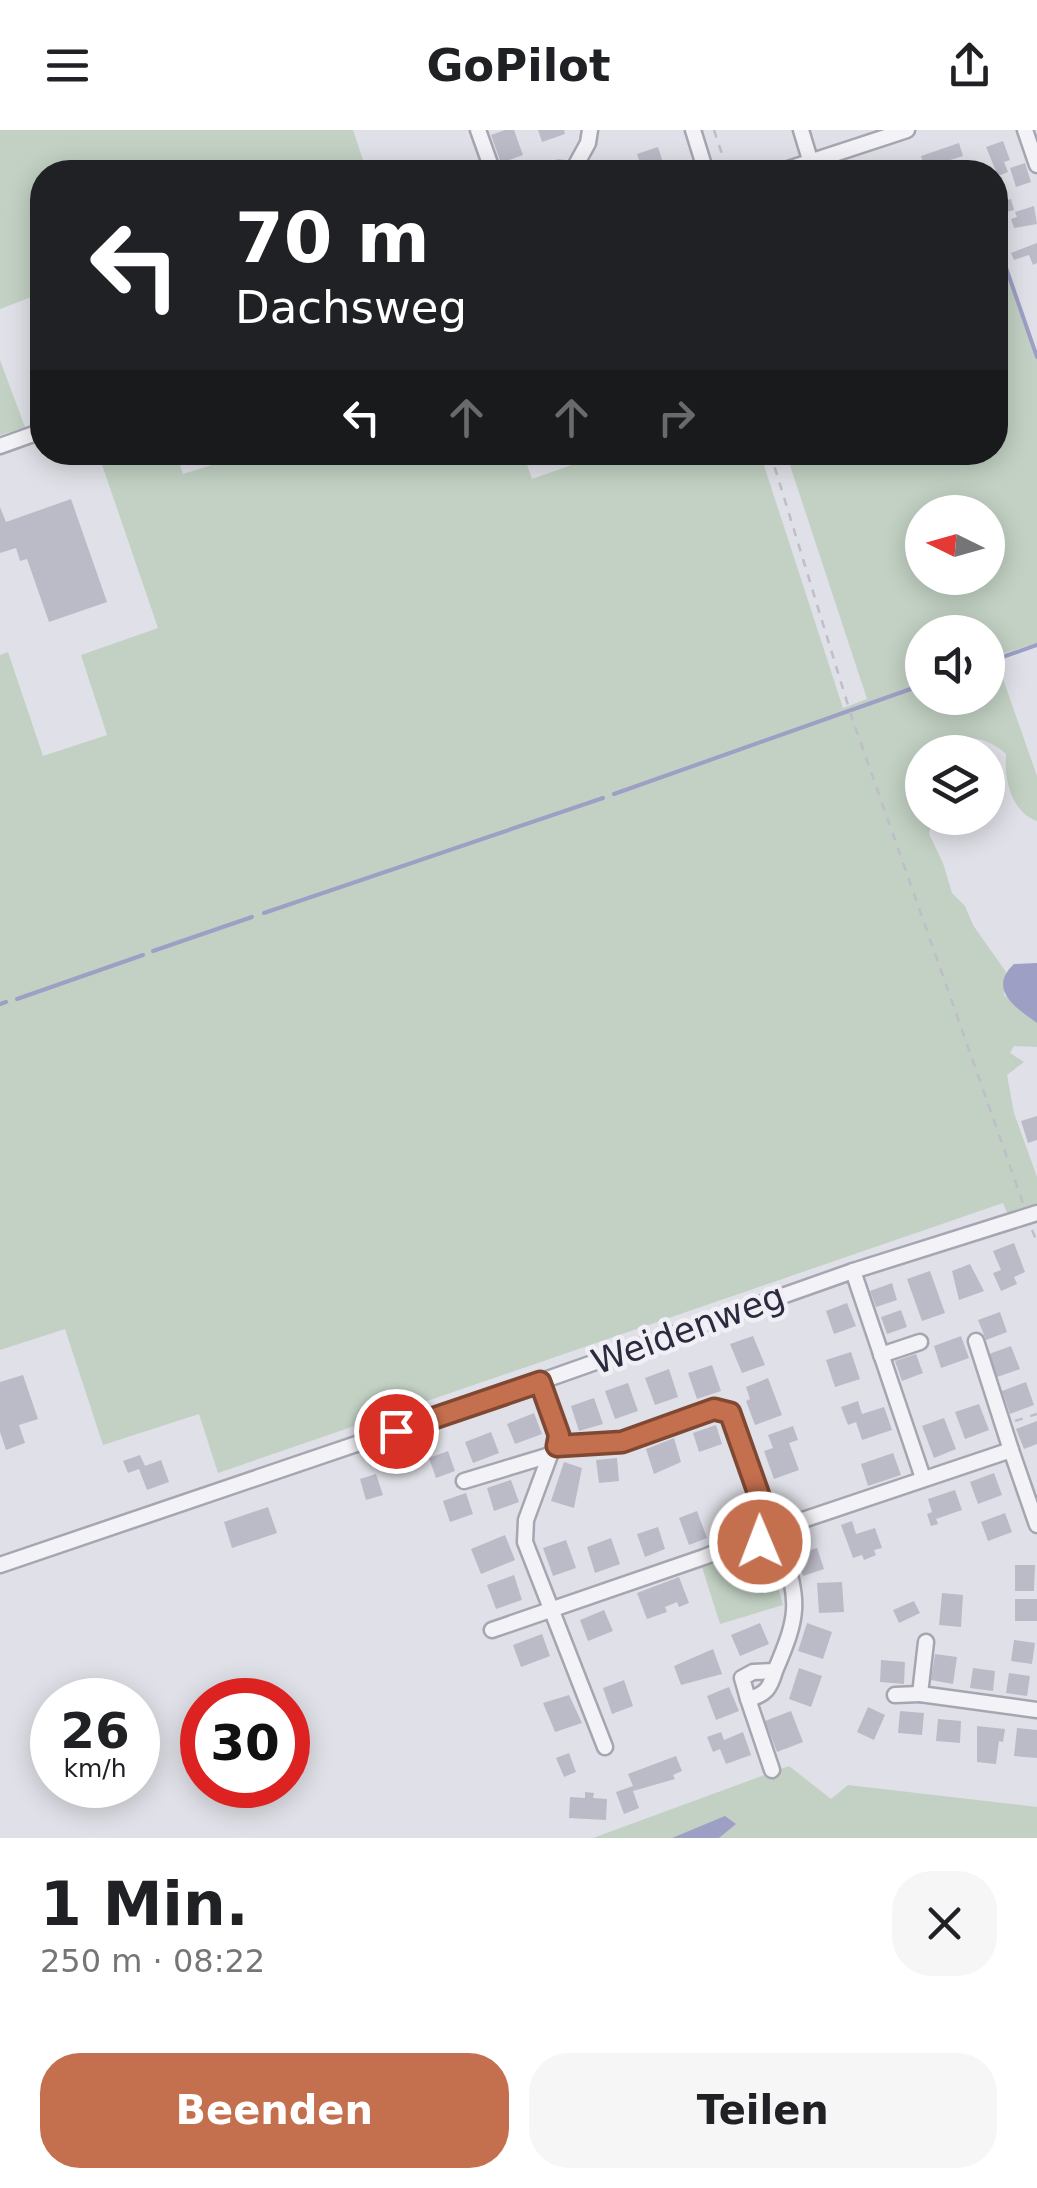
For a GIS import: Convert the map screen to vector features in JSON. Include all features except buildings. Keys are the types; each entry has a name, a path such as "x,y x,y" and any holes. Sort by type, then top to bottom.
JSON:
{"street":[{"path":"478,130 489,160"},
{"path":"579,160 588,144 590,130"},
{"path":"693,130 702,160"},
{"path":"800,130 811,160"},
{"path":"821,160 907,130"},
{"path":"1025,130 1037,165"},
{"path":"0,446 30,435"},
{"name":"Weidenweg","path":"0,1564 540,1382 852,1271 1032,1215"},
{"path":"852,1271 923,1478"},
{"path":"976,1341 1037,1526"},
{"path":"881,1354 920,1342"},
{"path":"540,1382 559,1435 526,1520 525,1542 605,1746"},
{"path":"464,1481 554,1450 622,1442 714,1409 724,1409 730,1413 766,1515"},
{"path":"788,1525 1011,1450"},
{"path":"766,1515 779,1515 788,1525 788,1536 781,1546 766,1546 756,1536 757,1524 766,1515"},
{"path":"492,1630 756,1536"},
{"path":"748,1699 762,1696 771,1686 797,1604 781,1546"},
{"path":"920,1694 926,1642"},
{"path":"772,1770 742,1678 753,1672 775,1671"},
{"path":"896,1694 1037,1710"}],"path":[{"path":"714,130 724,160"},
{"path":"774,465 852,718 1022,1198 1032,1215 1037,1242"},
{"path":"1004,1425 1037,1414"}],"green space":[{"path":"0,130 353,130 363,160 30,160 30,298 0,309"},
{"path":"1008,271 1037,352 1037,643 1005,653 1005,615 905,615 905,715 1005,715 1005,685 1037,776 1037,821 1021,810 1011,794 1005,735 905,735 905,835 929,835 952,893 965,906 973,925 1006,972 1004,995 1037,1023 1037,1047 1014,1046 1010,1053 1024,1062 1007,1075 1014,1113 1037,1177 1037,1213 1011,1222 1003,1203 218,1473 199,1414 103,1445 65,1329 0,1350 0,655 8,652 43,756 107,735 81,655 158,628 102,465 180,465 183,474 212,465 527,465 532,479 572,465 764,465 843,708 867,699 790,465 1008,465"},
{"path":"0,360 25,427 0,435"},
{"path":"711,1563 726,1572 749,1563 773,1570 783,1605 720,1624 702,1567"},
{"path":"789,1766 831,1799 848,1785 1037,1807 1037,1838 719,1838 735,1824 725,1817 672,1838 593,1838"}],"water":[{"path":"1037,963 1037,1023 1007,997 1003,982 1014,964"},
{"path":"725,1816 736,1824 719,1838 672,1838"}],"waterway":[{"path":"1008,273 1037,357"},
{"path":"1005,656 1037,645"},
{"path":"614,794 905,691"},
{"path":"264,913 603,798"},
{"path":"153,951 252,917"},
{"path":"17,999 143,955"},
{"path":"0,1004 6,1002"}],"route":[{"path":"396,1431 540,1382 559,1435 557,1446 622,1442 714,1409 724,1409 730,1413 766,1515 757,1524 760,1542"}]}
